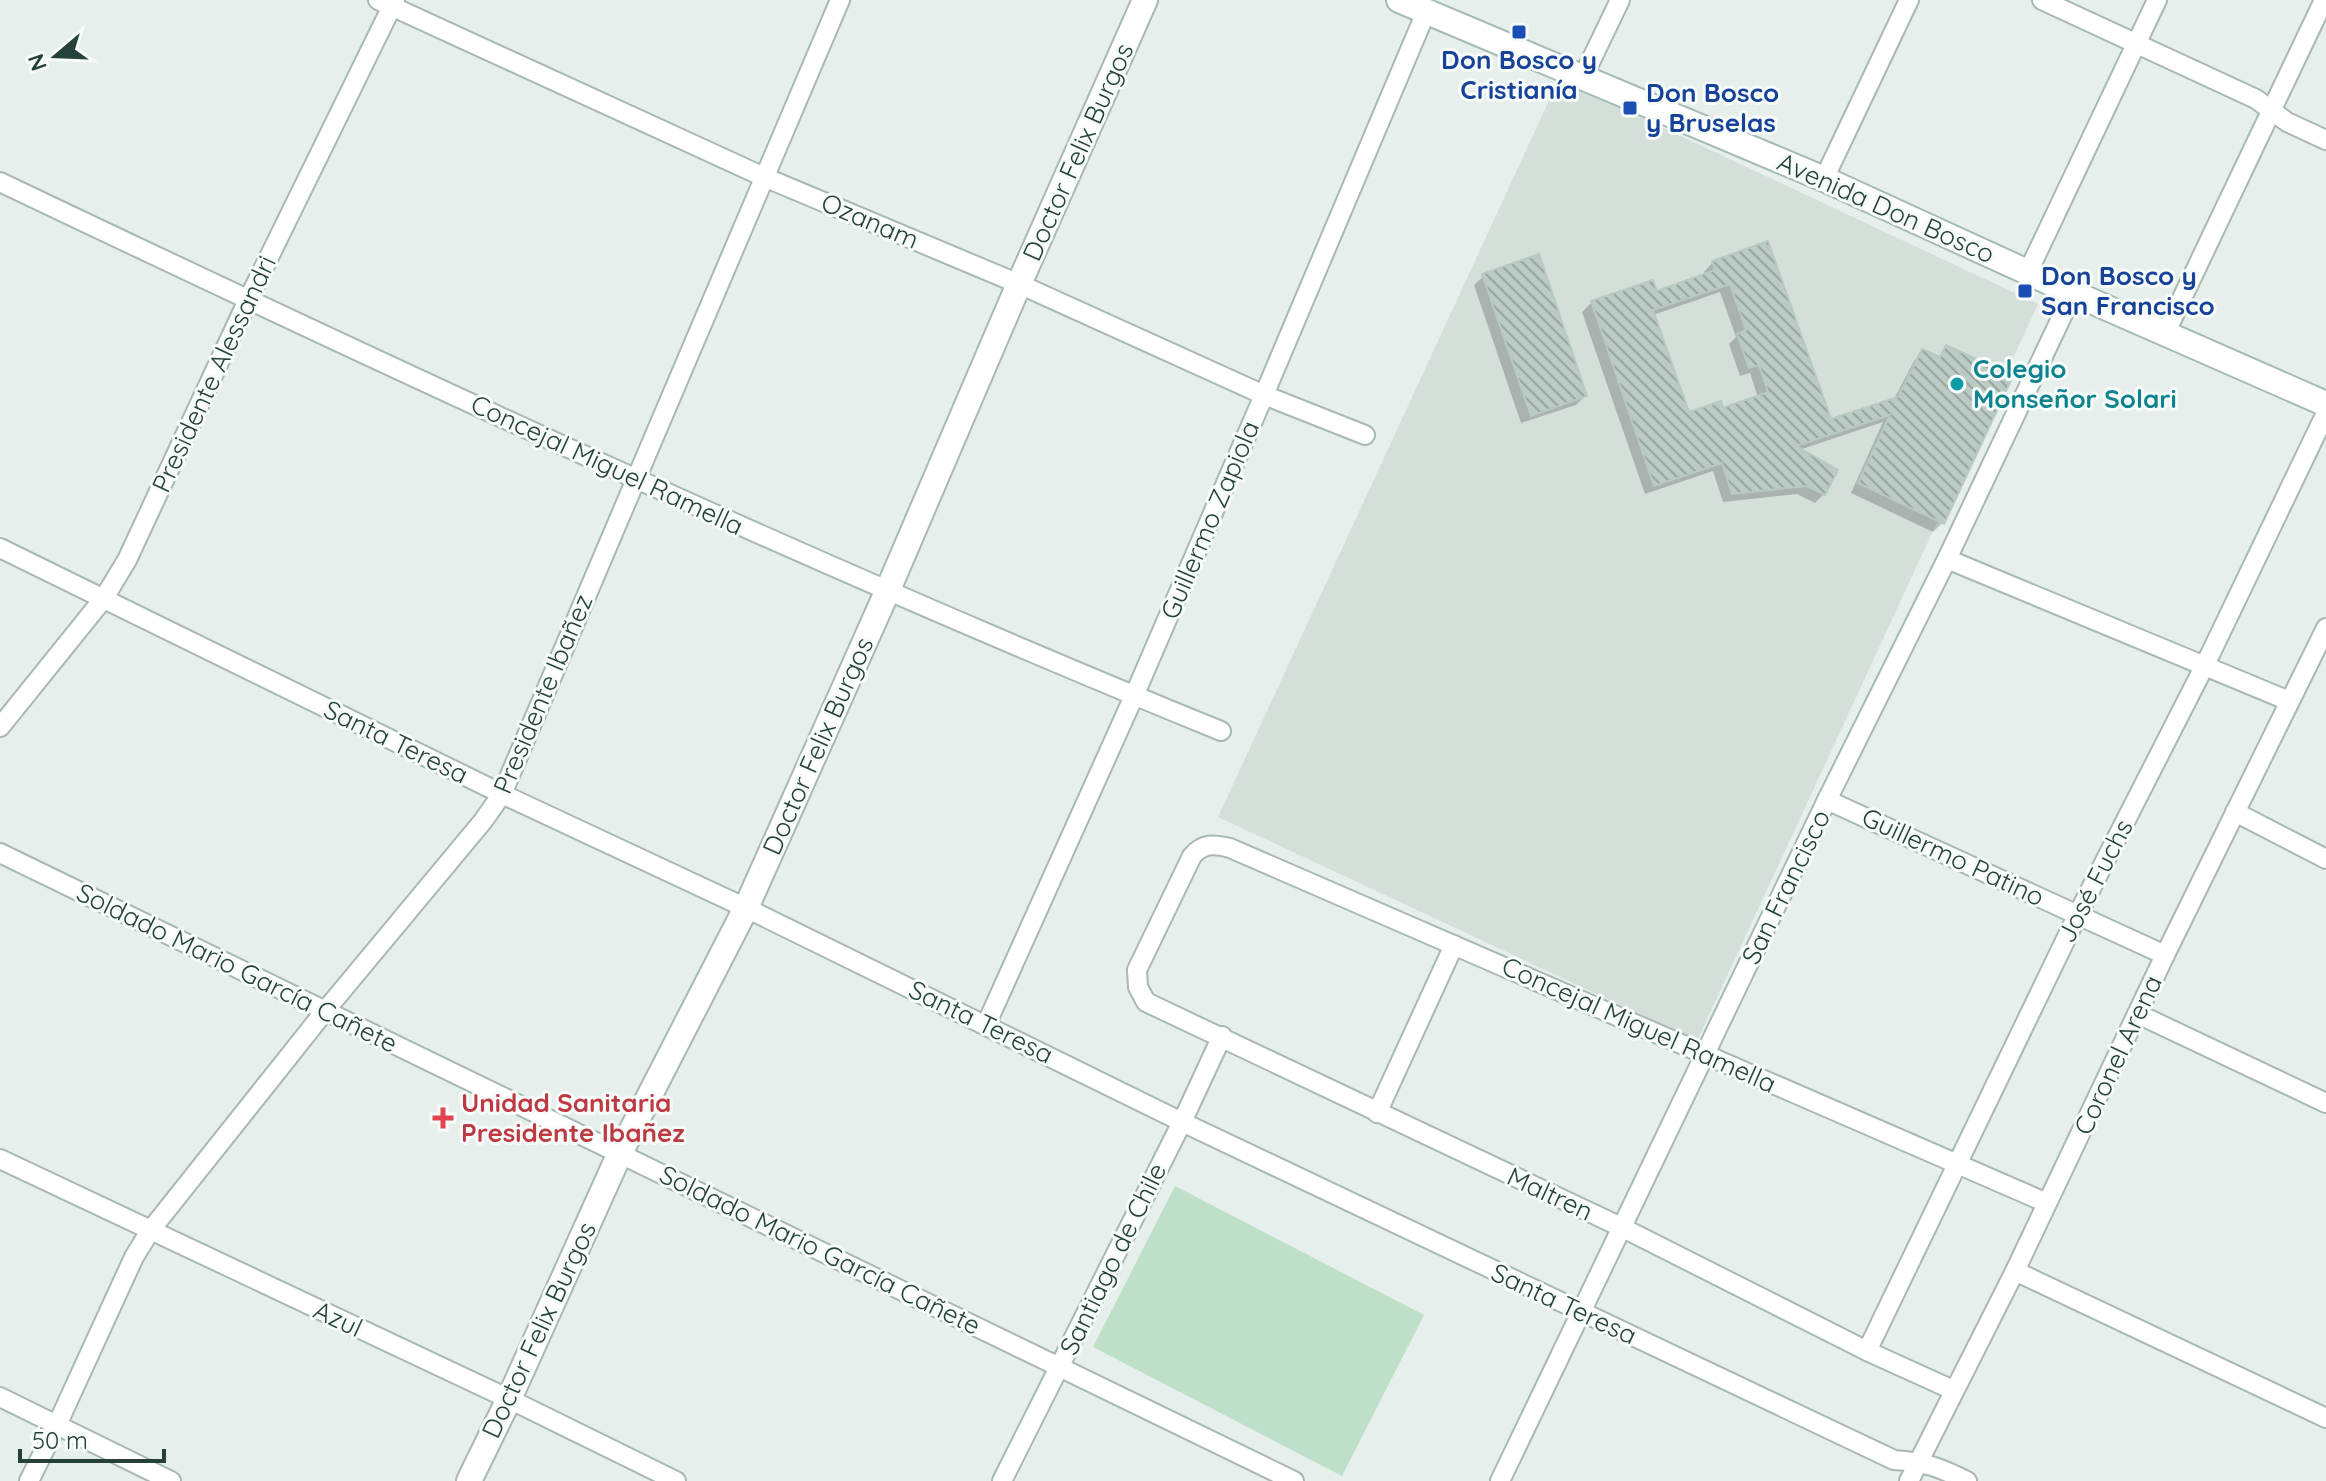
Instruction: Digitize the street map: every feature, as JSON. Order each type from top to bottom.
[{"type":"street","name":"Presidente Ibañez","points":[[29,1481],[134,1257],[150,1231],[502,794],[840,0]]},
{"type":"street","name":"Doctor Felix Burgos","points":[[469,1481],[620,1153],[746,908],[1145,0]]},
{"type":"street","name":"Avenida Don Bosco","points":[[1399,0],[1824,179],[2326,404]]},
{"type":"street","points":[[1583,77],[1620,0]]},
{"type":"street","points":[[1824,179],[1909,0]]},
{"type":"street","points":[[2042,0],[2256,99],[2287,122],[2326,140]]},
{"type":"street","points":[[2028,272],[2157,0]]},
{"type":"street","points":[[2165,334],[2324,0]]},
{"type":"street","name":"Ozanam","points":[[388,2],[764,177],[1019,284],[1264,395],[1365,435]]},
{"type":"street","name":"Presidente Alessandri","points":[[0,727],[104,598],[127,560],[388,2]]},
{"type":"street","name":"Guillermo Zapiola","points":[[986,1025],[1134,696],[1426,12]]},
{"type":"street","name":"Concejal Miguel Ramella","points":[[0,182],[248,300],[887,592],[1221,731]]},
{"type":"street","name":"San Francisco","points":[[1500,1481],[2073,293]]},
{"type":"street","name":"José Fuchs","points":[[1867,1351],[2078,914],[2205,665],[2326,413]]},
{"type":"street","name":"Santa Teresa","points":[[0,548],[1182,1122],[1894,1460],[1936,1466],[1967,1481]]},
{"type":"street","points":[[1947,559],[2289,701]]},
{"type":"street","name":"Coronel Arena","points":[[1909,1481],[2015,1271],[2165,955],[2326,628]]},
{"type":"street","name":"Guillermo Patino","points":[[1827,800],[2165,955]]},
{"type":"street","points":[[2235,812],[2326,859]]},
{"type":"street","name":"Concejal Miguel Ramella","points":[[1146,1002],[1138,987],[1137,970],[1192,856],[1205,845],[1217,844],[2047,1203]]},
{"type":"street","name":"Soldado Mario García Cañete","points":[[0,853],[1294,1481]]},
{"type":"street","points":[[1377,1113],[1454,945]]},
{"type":"street","name":"Maltren","points":[[1146,1002],[1623,1228],[1867,1351],[1953,1390]]},
{"type":"street","points":[[2138,1014],[2326,1103]]},
{"type":"street","name":"Santiago de Chile","points":[[1002,1481],[1222,1036]]},
{"type":"street","name":"Azul","points":[[0,1159],[676,1481]]},
{"type":"street","points":[[2015,1271],[2326,1418]]},
{"type":"street","points":[[0,1397],[171,1481]]},
{"type":"shaded area","points":[[1559,79],[2038,304],[1697,1041],[1218,817]]},
{"type":"green space","points":[[1175,1186],[1424,1315],[1342,1476],[1093,1347]]},
{"type":"building","name":"Colegio Monseñor Solari","points":[[1768,241],[1831,419],[1898,397],[1922,349],[1940,357],[1946,345],[2013,376],[1944,524],[1858,483],[1890,415],[1796,446],[1838,470],[1825,495],[1807,486],[1732,494],[1722,463],[1654,486],[1591,301],[1653,280],[1657,291],[1715,270],[1712,261]],"holes":[[[1730,284],[1746,330],[1737,334],[1749,368],[1759,365],[1768,392],[1723,408],[1721,401],[1689,412],[1653,310]]]},
{"type":"building","points":[[1539,254],[1587,396],[1531,416],[1482,274]]},
{"type":"place","name":"Don Bosco y Cristianía","points":[[1519,32]]},
{"type":"place","name":"Don Bosco y Bruselas","points":[[1630,108]]},
{"type":"place","name":"Don Bosco y San Francisco","points":[[2025,291]]},
{"type":"place","name":"Colegio Monseñor Solari","points":[[1957,384]]},
{"type":"place","name":"Unidad Sanitaria Presidente Ibañez","points":[[443,1118]]}]
